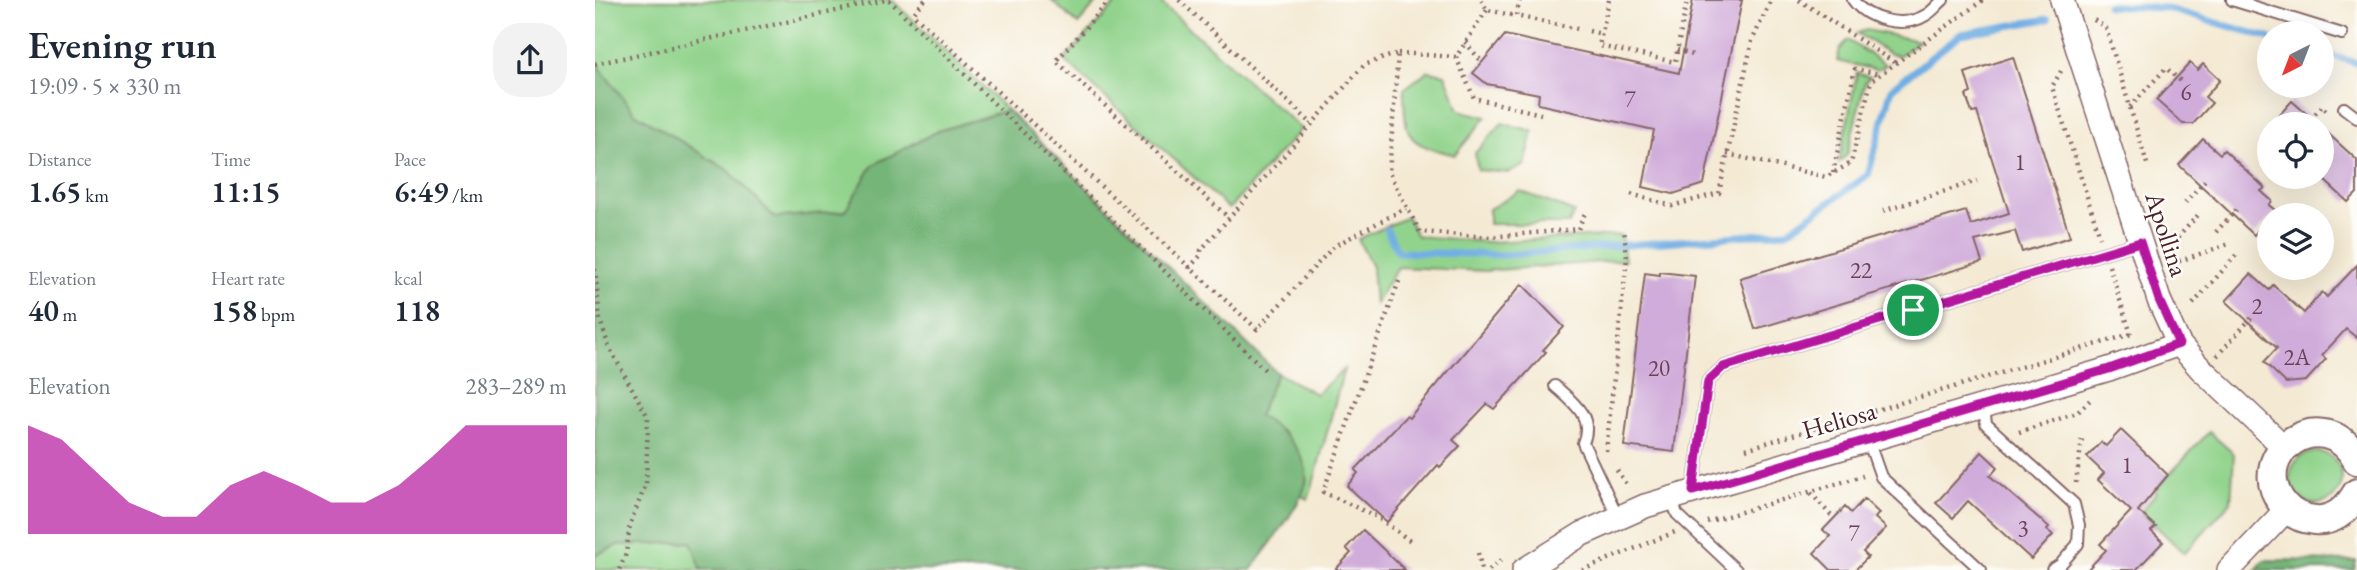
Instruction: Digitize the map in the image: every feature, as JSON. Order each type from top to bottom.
[{"type":"street","name":"Apollina","points":[[2062,0],[2159,300],[2179,344],[2200,368],[2284,447]]},
{"type":"street","name":"Heliosa","points":[[1524,570],[1582,534],[1618,517],[1671,498],[2140,359],[2179,344]]},
{"type":"street","points":[[2354,446],[2332,435],[2315,433],[2298,437],[2284,447],[2275,462],[2273,479],[2277,496],[2287,509],[2302,518],[2319,521],[2335,517],[2354,504]]},
{"type":"street","points":[[2229,570],[2287,509]]},
{"type":"lane","points":[[1853,0],[1859,9],[1890,22],[1924,17],[1943,0]]},
{"type":"lane","points":[[2232,0],[2343,34]]},
{"type":"lane","points":[[2344,108],[2357,118]]},
{"type":"lane","points":[[1693,491],[1708,381],[1723,367],[2140,242]]},
{"type":"lane","points":[[1555,386],[1584,414],[1588,430],[1583,443],[1618,517]]},
{"type":"lane","points":[[1984,406],[1986,424],[2074,504],[2079,525],[2078,544],[2060,565],[2052,570]]},
{"type":"lane","points":[[1868,440],[1881,477],[1980,570]]},
{"type":"lane","points":[[1671,498],[1677,514],[1736,570]]},
{"type":"path","points":[[595,64],[888,0],[1265,370]]},
{"type":"path","points":[[925,0],[913,14],[1257,329],[1334,246],[1406,208]]},
{"type":"path","points":[[1109,0],[1056,61],[1229,218]]},
{"type":"path","points":[[1179,0],[1312,124]]},
{"type":"path","points":[[1481,0],[1486,10]]},
{"type":"path","points":[[1516,16],[1520,0]]},
{"type":"path","points":[[1609,0],[1599,46],[1675,62],[1687,0]]},
{"type":"path","points":[[1631,194],[1672,206],[1719,192],[1752,41],[1771,0]]},
{"type":"path","points":[[1799,0],[1895,64]]},
{"type":"path","points":[[1727,154],[1826,177],[1851,163],[1867,88],[1880,74],[1983,0]]},
{"type":"path","points":[[1486,10],[1578,29]]},
{"type":"path","points":[[1456,57],[1486,10]]},
{"type":"path","points":[[2090,18],[2106,28],[2148,167]]},
{"type":"path","points":[[1589,31],[1602,34]]},
{"type":"path","points":[[1465,43],[1482,62]]},
{"type":"path","points":[[1677,50],[1693,55]]},
{"type":"path","points":[[1189,268],[1229,218],[1364,65],[1398,52],[1456,57]]},
{"type":"path","points":[[1398,52],[1389,173],[1420,232],[1490,237],[1578,229],[1585,213]]},
{"type":"path","points":[[1456,57],[1474,98],[1541,114]]},
{"type":"path","points":[[2067,62],[2052,87],[2131,334]]},
{"type":"path","points":[[2130,107],[2166,68],[2183,83]]},
{"type":"path","points":[[1833,173],[1855,69],[1880,74]]},
{"type":"path","points":[[2334,117],[2344,108]]},
{"type":"path","points":[[2185,202],[2205,180]]},
{"type":"path","points":[[1883,211],[1977,181]]},
{"type":"path","points":[[2216,232],[2237,209]]},
{"type":"path","points":[[2173,243],[2198,215]]},
{"type":"path","points":[[1624,232],[1627,258],[1605,450],[1627,486]]},
{"type":"path","points":[[2179,261],[2229,244]]},
{"type":"path","points":[[2193,304],[2238,253]]},
{"type":"path","points":[[595,269],[600,320],[609,348],[648,417],[646,484],[630,524],[626,554],[619,570]]},
{"type":"path","points":[[1399,281],[1323,492],[1377,517],[1412,542]]},
{"type":"path","points":[[2216,358],[2254,315]]},
{"type":"path","points":[[2001,438],[2077,413],[2098,388]]},
{"type":"path","points":[[2074,504],[2082,439]]},
{"type":"path","points":[[1582,570],[1691,527],[1878,471]]},
{"type":"path","points":[[1811,493],[1834,519]]},
{"type":"path","points":[[1478,554],[1482,570]]},
{"type":"green space","points":[[595,0],[892,0],[1007,110],[938,131],[873,165],[845,211],[774,218],[729,171],[635,113],[595,62]]},
{"type":"green space","points":[[1051,0],[1099,0],[1078,24]]},
{"type":"green space","points":[[1119,0],[1158,0],[1301,129],[1229,209],[1064,60]]},
{"type":"green space","points":[[1867,30],[1919,41],[1900,55],[1890,54],[1857,33]]},
{"type":"green space","points":[[1848,40],[1886,65],[1877,70],[1837,61],[1840,49]]},
{"type":"green space","points":[[595,62],[635,113],[729,171],[775,218],[845,211],[873,165],[938,131],[1007,110],[1277,373],[1258,416],[1284,434],[1303,461],[1306,482],[1291,514],[1251,570],[702,570],[691,542],[618,545],[595,555]]},
{"type":"green space","points":[[1428,71],[1445,74],[1459,110],[1486,117],[1455,155],[1426,147],[1417,142],[1407,129],[1404,89]]},
{"type":"green space","points":[[1857,73],[1870,77],[1865,82],[1847,155],[1839,162]]},
{"type":"green space","points":[[1502,123],[1533,131],[1525,165],[1508,173],[1478,170],[1475,153]]},
{"type":"green space","points":[[1520,191],[1574,212],[1569,224],[1489,224],[1489,209]]},
{"type":"green space","points":[[1407,217],[1417,236],[1489,242],[1621,235],[1625,260],[1486,271],[1398,267],[1375,304],[1372,267],[1358,239]]},
{"type":"green space","points":[[1344,369],[1308,499],[1301,496],[1307,480],[1258,416],[1277,373],[1316,394]]},
{"type":"green space","points":[[2209,432],[2234,454],[2231,502],[2184,553],[2141,512],[2157,492],[2155,490]]},
{"type":"green space","points":[[2316,452],[2326,454],[2334,460],[2340,468],[2340,488],[2334,496],[2326,502],[2316,504],[2306,502],[2298,496],[2292,488],[2290,478],[2292,468],[2298,460],[2306,454]]},
{"type":"green space","points":[[692,542],[702,570],[595,570],[595,555],[618,545]]},
{"type":"green space","points":[[2264,560],[2356,561],[2354,570],[2256,570]]},
{"type":"building","points":[[1693,0],[1742,0],[1704,184],[1673,194],[1643,187],[1654,130],[1538,104],[1539,94],[1487,84],[1473,73],[1505,35],[1679,73]]},
{"type":"building","points":[[2013,57],[2070,237],[2022,252],[2015,231],[1975,241],[1982,262],[1755,329],[1740,278],[1966,211],[1971,225],[2009,213],[1977,112],[1972,113],[1966,95],[1971,93],[1965,73]]},
{"type":"building","points":[[2190,63],[2198,70],[2203,64],[2220,80],[2205,97],[2212,103],[2193,124],[2183,124],[2156,100]]},
{"type":"building","points":[[2292,101],[2304,112],[2282,112]]},
{"type":"building","points":[[2203,139],[2220,154],[2224,150],[2257,181],[2257,189],[2264,189],[2261,191],[2272,201],[2257,203],[2257,232],[2254,235],[2179,165]]},
{"type":"building","points":[[2334,139],[2357,160],[2357,193],[2348,202],[2334,189]]},
{"type":"building","points":[[2357,265],[2357,338],[2346,329],[2322,355],[2326,359],[2306,381],[2286,383],[2264,362],[2277,348],[2226,301],[2251,274],[2269,290],[2273,285],[2304,313],[2322,292],[2327,297]]},
{"type":"building","points":[[1660,272],[1695,276],[1674,452],[1624,446],[1645,273],[1660,275]]},
{"type":"building","points":[[1522,284],[1564,327],[1543,350],[1546,352],[1494,409],[1487,404],[1453,440],[1460,446],[1440,467],[1438,465],[1387,522],[1347,486],[1358,473],[1355,470],[1406,416],[1409,418]]},
{"type":"building","points":[[2121,430],[2168,475],[2138,511],[2156,527],[2151,531],[2163,542],[2136,570],[2087,570],[2106,550],[2100,544],[2131,511],[2098,480],[2104,473],[2087,457],[2101,442],[2106,446]]},
{"type":"building","points":[[1982,452],[1998,467],[1990,476],[2049,527],[2047,530],[2053,535],[2031,559],[1968,501],[1953,518],[1936,503]]},
{"type":"building","points":[[1864,499],[1879,513],[1875,518],[1886,528],[1863,552],[1868,557],[1855,570],[1831,570],[1814,553],[1830,536],[1823,530],[1845,507],[1851,513]]},
{"type":"building","points":[[1363,530],[1405,570],[1335,570],[1351,553],[1346,548]]},
{"type":"waterway","points":[[2108,6],[2165,8],[2257,34]]},
{"type":"waterway","points":[[1387,230],[1398,252],[1505,255],[1787,232],[1868,175],[1892,88],[1961,34],[2048,19]]},
{"type":"waterway","points":[[2335,57],[2357,63]]},
{"type":"route","points":[[2140,242],[2159,300],[2179,344],[2109,369],[1693,491],[1708,381],[1723,367],[1913,310],[2140,242]]}]
